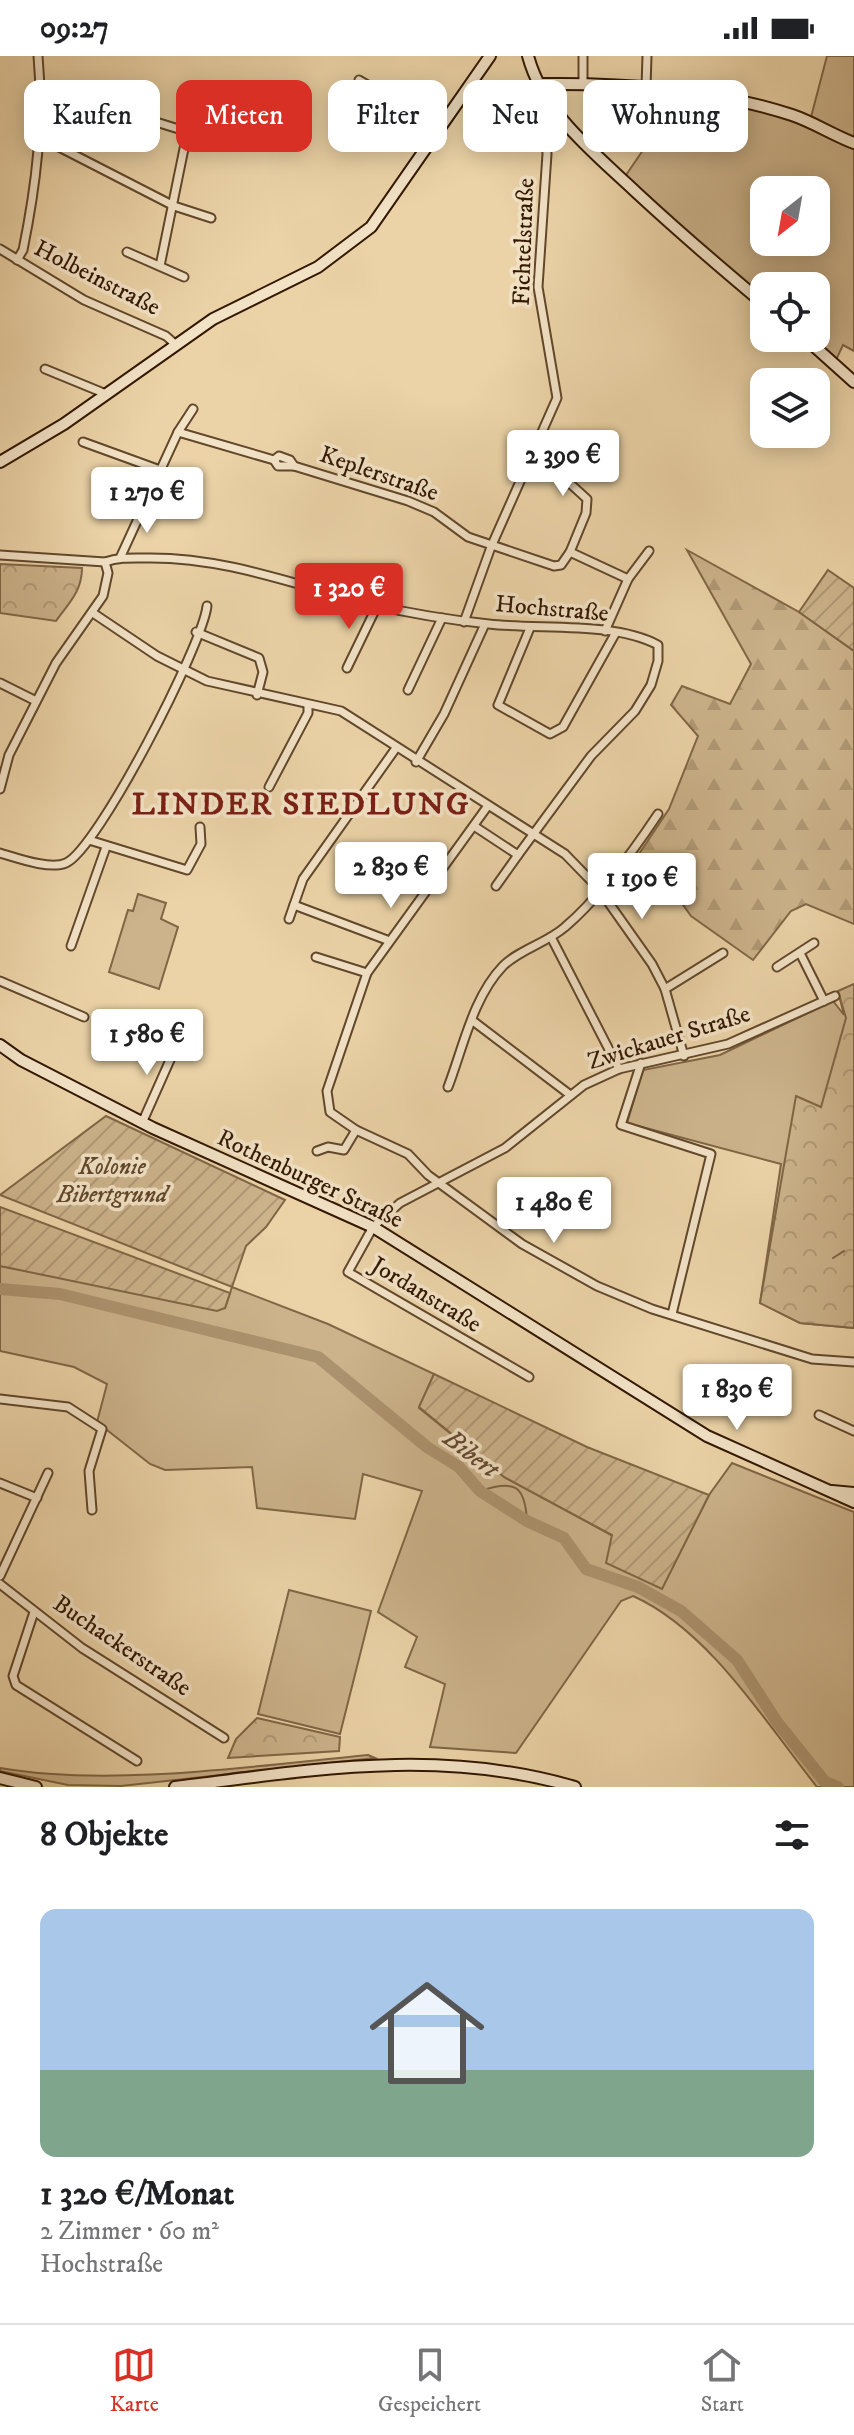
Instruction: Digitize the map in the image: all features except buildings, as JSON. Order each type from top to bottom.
[{"type":"street","points":[[38,56],[38,80]]},
{"type":"street","points":[[447,114],[490,56]]},
{"type":"street","points":[[528,56],[533,74],[538,80]]},
{"type":"street","points":[[583,56],[583,80]]},
{"type":"street","points":[[646,80],[647,56]]},
{"type":"street","points":[[567,84],[583,84]]},
{"type":"street","points":[[748,104],[796,116],[854,143]]},
{"type":"street","points":[[567,126],[670,225],[750,292]]},
{"type":"street","points":[[17,260],[29,221],[38,152]]},
{"type":"street","points":[[69,152],[174,206],[211,218]]},
{"type":"street","points":[[160,266],[184,152]]},
{"type":"street","points":[[0,462],[107,394],[213,319],[318,267],[371,227],[421,152]]},
{"type":"street","name":"Fichtelstraße","points":[[464,622],[491,547],[532,449],[554,406],[557,391],[540,315],[538,287],[547,152]]},
{"type":"street","name":"Holbeinstraße","points":[[0,249],[84,300],[166,336],[175,344]]},
{"type":"street","points":[[127,252],[184,277]]},
{"type":"street","points":[[821,352],[854,382]]},
{"type":"street","points":[[45,369],[107,394]]},
{"type":"street","points":[[120,558],[178,432],[193,409]]},
{"type":"street","name":"Keplerstraße","points":[[178,432],[274,460],[279,456],[290,460],[294,466],[421,506],[468,537],[491,547],[554,566],[566,561],[570,552]]},
{"type":"street","points":[[83,442],[160,470]]},
{"type":"street","points":[[532,449],[587,499],[586,513],[570,552],[628,579]]},
{"type":"street","points":[[605,631],[628,579],[649,551]]},
{"type":"street","name":"Hochstraße","points":[[0,555],[105,562],[120,558],[187,558],[235,566],[377,606],[464,622],[605,631],[658,645],[658,661],[651,685],[635,711],[591,756],[533,832]]},
{"type":"street","points":[[0,787],[9,755],[36,701],[56,663],[93,613],[107,583],[105,562]]},
{"type":"street","points":[[0,853],[59,865],[75,857],[89,840],[172,699],[207,606]]},
{"type":"street","points":[[347,668],[377,606]]},
{"type":"street","points":[[93,613],[183,670],[222,686],[341,711],[416,762],[565,854],[599,889],[638,942],[665,989],[684,1056]]},
{"type":"street","points":[[408,690],[442,618]]},
{"type":"street","points":[[416,762],[444,714],[485,624]]},
{"type":"street","points":[[530,628],[498,705],[550,734],[563,727],[615,634]]},
{"type":"street","points":[[196,632],[259,658],[263,672],[257,695]]},
{"type":"street","points":[[0,683],[36,701]]},
{"type":"street","points":[[269,787],[308,713],[308,705]]},
{"type":"street","points":[[289,919],[303,879],[396,748]]},
{"type":"street","points":[[487,807],[387,940],[367,973],[326,1094],[333,1116],[400,1149],[436,1181],[522,1244],[597,1286],[672,1314],[812,1359],[854,1362]]},
{"type":"street","points":[[448,1087],[482,996],[505,963],[566,927],[631,855],[658,814]]},
{"type":"street","points":[[474,826],[518,855]]},
{"type":"street","points":[[89,840],[187,870],[201,844],[200,827]]},
{"type":"street","points":[[496,886],[533,832]]},
{"type":"street","points":[[71,946],[106,847]]},
{"type":"street","points":[[294,905],[387,940]]},
{"type":"street","points":[[551,937],[619,1069]]},
{"type":"street","points":[[777,967],[814,943]]},
{"type":"street","points":[[665,989],[723,953]]},
{"type":"street","points":[[800,953],[824,1001]]},
{"type":"street","points":[[316,957],[367,973]]},
{"type":"street","points":[[0,981],[84,1017]]},
{"type":"street","name":"Zwickauer Straße","points":[[373,1227],[400,1203],[436,1181],[505,1148],[569,1094],[619,1069],[728,1044],[835,996]]},
{"type":"street","points":[[473,1021],[569,1094]]},
{"type":"street","points":[[142,1123],[178,1042]]},
{"type":"street","name":"Rothenburger Straße","points":[[0,1045],[21,1060],[142,1123],[373,1227],[707,1436],[854,1502]]},
{"type":"street","name":"Rothenburger Straße","points":[[0,1056],[21,1060]]},
{"type":"street","points":[[641,1063],[621,1125],[711,1154],[672,1314]]},
{"type":"street","points":[[317,1151],[328,1147],[344,1150],[356,1130]]},
{"type":"street","name":"Jordanstraße","points":[[373,1227],[348,1272],[529,1377]]},
{"type":"street","points":[[0,1399],[68,1407],[102,1429],[89,1471],[92,1510]]},
{"type":"street","points":[[819,1415],[854,1431]]},
{"type":"street","points":[[0,1576],[48,1473]]},
{"type":"street","points":[[0,1483],[37,1498]]},
{"type":"street","name":"Rothenburger Straße","points":[[831,1491],[854,1493]]},
{"type":"street","name":"Buchackerstraße","points":[[0,1584],[82,1648],[224,1738]]},
{"type":"street","points":[[34,1612],[13,1676],[16,1685],[137,1761]]},
{"type":"street","points":[[175,1787],[346,1766],[421,1763],[510,1772],[575,1787]]},
{"type":"street","points":[[5,1782],[36,1787]]},
{"type":"green space","points":[[827,56],[854,56],[854,351],[843,345],[836,360],[827,352],[830,352],[830,272],[750,272],[750,287],[624,178],[642,152],[748,152],[748,103],[811,117]]},
{"type":"green space","points":[[687,550],[799,612],[854,651],[854,924],[806,904],[791,911],[753,960],[691,916],[671,888],[639,854],[669,809],[698,736],[671,705],[682,686],[730,704],[751,664]]},
{"type":"green space","points":[[0,564],[82,568],[80,583],[56,621],[0,613]]},
{"type":"green space","points":[[828,570],[854,588],[854,651],[799,612]]},
{"type":"green space","points":[[138,894],[166,903],[161,919],[178,927],[159,989],[109,972],[128,910],[133,911]]},
{"type":"green space","points":[[854,984],[854,1328],[800,1323],[760,1303],[781,1164],[627,1123],[643,1070],[720,1055],[833,1001],[844,1015],[838,991]]},
{"type":"green space","points":[[854,984],[854,1328],[800,1323],[760,1303],[796,1096],[821,1107],[846,1018],[838,991]]},
{"type":"green space","name":"Kolonie Bibertgrund","points":[[106,1116],[285,1200],[266,1227],[246,1246],[232,1287],[0,1195]]},
{"type":"green space","name":"Kolonie Bibertgrund","points":[[0,1207],[230,1293],[225,1308],[217,1311],[0,1266]]},
{"type":"green space","points":[[0,1266],[225,1308],[232,1287],[328,1324],[434,1374],[419,1408],[504,1477],[613,1536],[662,1588],[709,1495],[732,1463],[854,1512],[854,1787],[817,1787],[711,1654],[661,1611],[633,1596],[621,1601],[516,1753],[430,1747],[445,1684],[405,1667],[417,1637],[378,1612],[422,1491],[363,1474],[355,1519],[257,1508],[252,1467],[165,1470],[150,1464],[97,1422],[107,1384],[74,1367],[0,1351]]},
{"type":"green space","points":[[434,1374],[587,1447],[709,1495],[662,1589],[606,1563],[612,1535],[504,1477],[419,1407]]},
{"type":"green space","points":[[289,1590],[371,1611],[340,1734],[258,1714]]},
{"type":"green space","points":[[257,1718],[340,1737],[339,1751],[228,1758],[236,1739]]},
{"type":"green space","points":[[368,1755],[375,1758],[121,1786],[68,1785],[0,1771],[0,1768],[88,1776],[182,1773]]},
{"type":"waterway","points":[[833,1258],[844,1251]]},
{"type":"waterway","name":"Bibert","points":[[0,1289],[60,1294],[318,1357],[427,1447],[459,1467],[480,1491],[527,1521],[564,1538],[586,1569],[638,1587],[681,1611],[737,1660],[777,1722],[825,1782],[838,1787]]},
{"type":"waterway","points":[[480,1491],[501,1486],[516,1488],[524,1499],[527,1521]]},
{"type":"district","name":"LINDER SIEDLUNG","points":[[301,805]]}]
